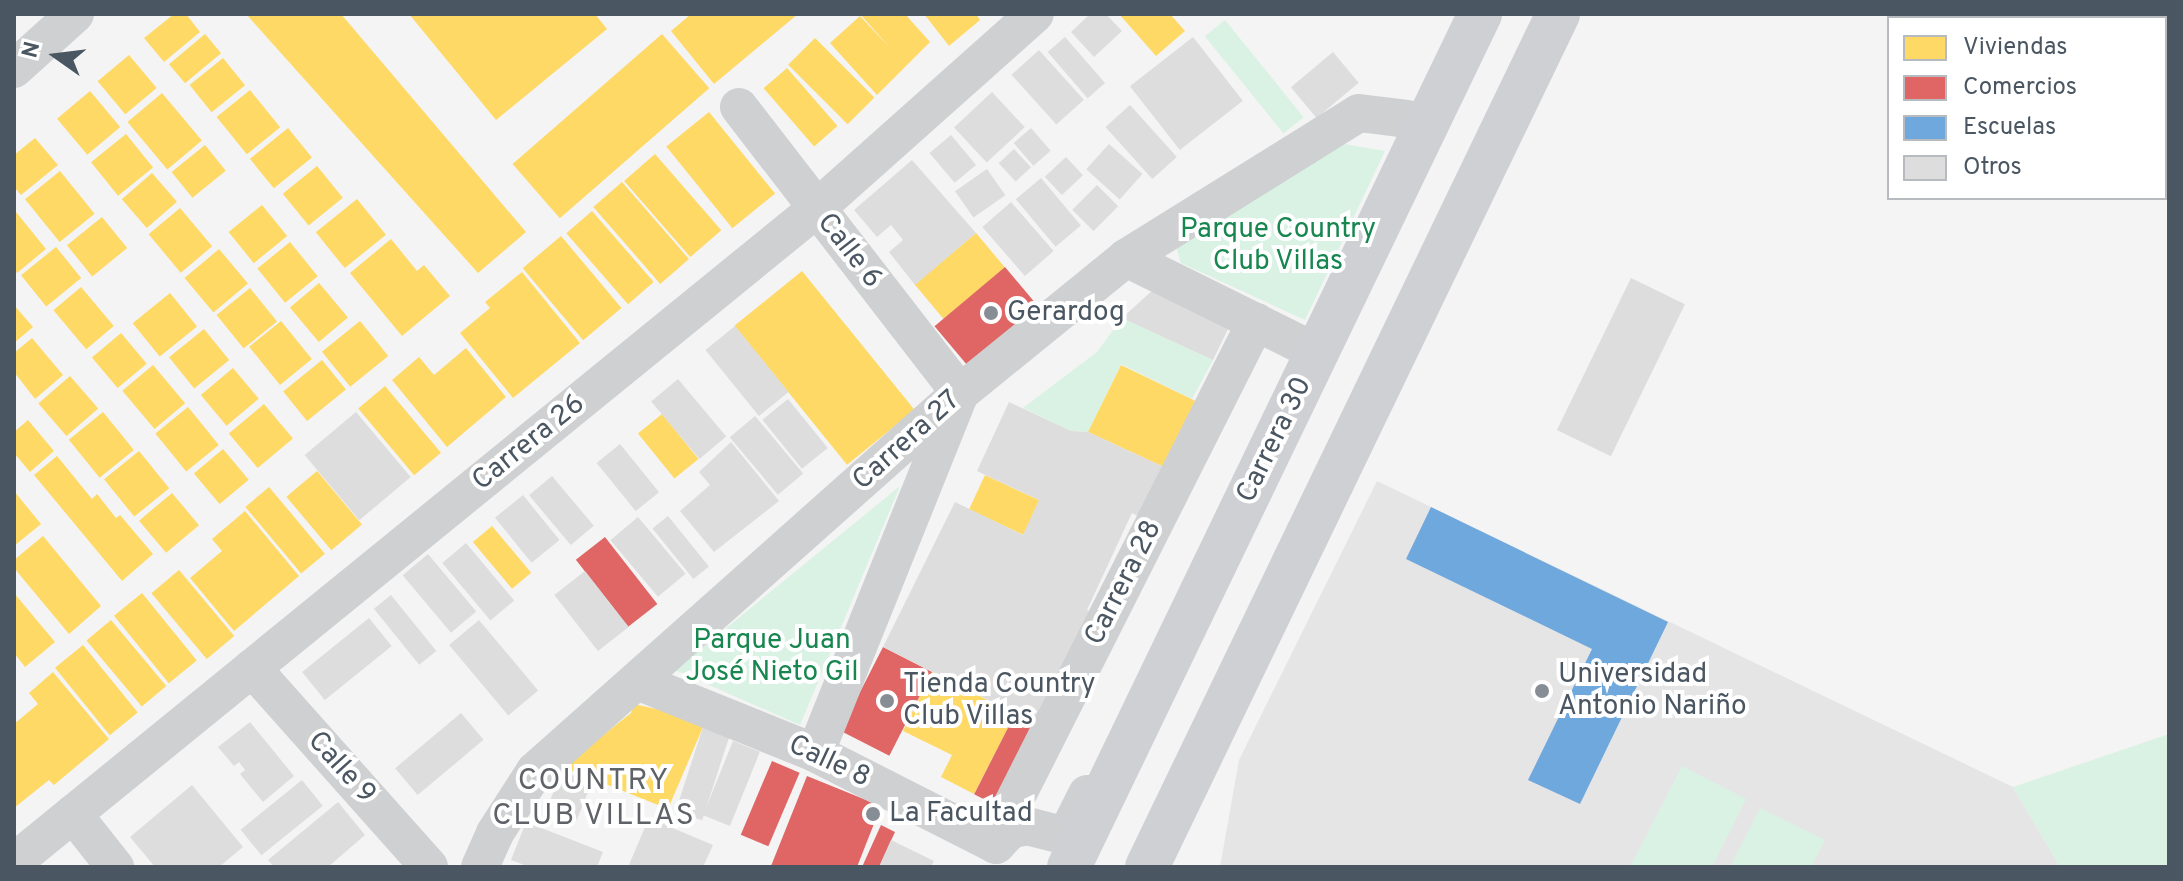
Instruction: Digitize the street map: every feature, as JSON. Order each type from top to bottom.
[{"type":"main road","name":"Carrera 30","points":[[1069,867],[1479,14]]},
{"type":"main road","points":[[1147,867],[1558,14]]},
{"type":"street","points":[[14,69],[75,14]]},
{"type":"street","name":"Carrera 26","points":[[14,862],[816,209],[1035,14]]},
{"type":"street","points":[[996,852],[1010,830],[1027,826],[1066,836],[1479,14]]},
{"type":"street","name":"Calle 6","points":[[739,107],[960,393]]},
{"type":"street","name":"Carrera 27","points":[[480,867],[495,833],[535,771],[960,393],[1126,258],[1359,113],[1407,119]]},
{"type":"street","points":[[1126,258],[1300,344]]},
{"type":"street","name":"Carrera 28","points":[[996,852],[1256,322]]},
{"type":"street","points":[[815,753],[960,393]]},
{"type":"street","name":"Calle 9","points":[[252,668],[429,867]]},
{"type":"street","name":"Calle 8","points":[[637,681],[815,753],[996,852]]},
{"type":"street","points":[[73,814],[115,867]]},
{"type":"shaded area","name":"Universidad Antonio Nariño","points":[[1377,481],[2013,787],[2060,867],[1220,867],[1239,760]]},
{"type":"green space","points":[[1225,20],[1304,117],[1283,134],[1205,36]]},
{"type":"green space","name":"Parque Country Club Villas","points":[[1344,144],[1385,151],[1305,320],[1181,263],[1176,247]]},
{"type":"green space","points":[[1122,318],[1213,360],[1192,399],[1121,364],[1088,432],[1071,431],[1023,408],[1097,352]]},
{"type":"green space","name":"Parque Juan José Nieto Gil","points":[[900,486],[800,725],[675,670]]},
{"type":"green space","points":[[2169,734],[2169,867],[2060,867],[2013,787]]},
{"type":"green space","points":[[1682,766],[1746,799],[1712,867],[1630,867]]},
{"type":"green space","points":[[1760,808],[1825,840],[1811,867],[1730,867]]},
{"type":"building: Viviendas","points":[[174,14],[186,14],[200,32],[164,62],[144,38]]},
{"type":"building: Viviendas","points":[[246,14],[341,14],[526,232],[478,273]]},
{"type":"building: Viviendas","points":[[409,14],[595,14],[607,29],[496,120]]},
{"type":"building: Viviendas","points":[[691,14],[798,14],[714,84],[671,31]]},
{"type":"building: Viviendas","points":[[860,14],[905,14],[930,42],[877,95],[830,43],[860,16],[891,49]]},
{"type":"building: Viviendas","points":[[924,14],[976,14],[980,20],[949,46]]},
{"type":"building: Viviendas","points":[[1119,14],[1170,14],[1185,31],[1156,56]]},
{"type":"building: Viviendas","points":[[205,34],[221,53],[185,83],[169,64]]},
{"type":"building: Viviendas","points":[[662,34],[709,88],[560,218],[513,164]]},
{"type":"building: Viviendas","points":[[815,38],[874,97],[848,124],[788,65]]},
{"type":"building: Viviendas","points":[[129,55],[157,88],[125,114],[98,81]]},
{"type":"building: Viviendas","points":[[223,58],[245,85],[212,112],[190,85]]},
{"type":"building: Viviendas","points":[[787,68],[838,126],[814,146],[764,88]]},
{"type":"building: Viviendas","points":[[250,90],[280,127],[247,154],[217,117]]},
{"type":"building: Viviendas","points":[[90,91],[120,127],[87,155],[57,119]]},
{"type":"building: Viviendas","points":[[162,93],[202,140],[167,169],[128,122]]},
{"type":"building: Viviendas","points":[[709,112],[775,194],[732,228],[666,147]]},
{"type":"building: Viviendas","points":[[288,128],[312,158],[274,188],[250,159]]},
{"type":"building: Viviendas","points":[[126,134],[153,167],[118,196],[91,162]]},
{"type":"building: Viviendas","points":[[35,138],[58,165],[21,195],[14,187],[14,155]]},
{"type":"building: Viviendas","points":[[205,145],[226,171],[192,198],[172,172]]},
{"type":"building: Viviendas","points":[[655,154],[721,230],[690,257],[624,181]]},
{"type":"building: Viviendas","points":[[317,166],[343,198],[309,226],[283,194]]},
{"type":"building: Viviendas","points":[[60,171],[95,214],[60,242],[25,199]]},
{"type":"building: Viviendas","points":[[152,173],[177,202],[147,228],[122,199]]},
{"type":"building: Viviendas","points":[[622,182],[689,259],[660,284],[593,207]]},
{"type":"building: Viviendas","points":[[357,199],[386,235],[345,268],[316,232]]},
{"type":"building: Viviendas","points":[[262,205],[287,236],[254,263],[229,232]]},
{"type":"building: Viviendas","points":[[180,208],[212,246],[181,273],[149,234]]},
{"type":"building: Viviendas","points":[[592,211],[654,282],[628,304],[566,233]]},
{"type":"building: Viviendas","points":[[16,212],[46,249],[17,273],[14,269]]},
{"type":"building: Viviendas","points":[[102,217],[127,248],[92,276],[67,245]]},
{"type":"building: Viviendas","points":[[976,233],[1005,267],[944,319],[915,284]]},
{"type":"building: Viviendas","points":[[561,236],[621,308],[583,340],[523,268]]},
{"type":"building: Viviendas","points":[[391,239],[417,271],[424,265],[450,296],[402,336],[350,273]]},
{"type":"building: Viviendas","points":[[290,242],[318,276],[285,303],[257,268]]},
{"type":"building: Viviendas","points":[[56,247],[81,278],[46,306],[21,275]]},
{"type":"building: Viviendas","points":[[219,249],[248,283],[213,312],[185,278]]},
{"type":"building: Viviendas","points":[[802,271],[915,410],[847,465],[734,326]]},
{"type":"building: Viviendas","points":[[522,272],[580,343],[513,398],[460,333],[490,308],[485,302]]},
{"type":"building: Viviendas","points":[[319,283],[348,317],[319,342],[290,307]]},
{"type":"building: Viviendas","points":[[81,287],[114,326],[86,349],[53,310]]},
{"type":"building: Viviendas","points":[[250,288],[277,321],[244,348],[217,315]]},
{"type":"building: Viviendas","points":[[170,293],[197,326],[160,357],[133,323]]},
{"type":"building: Viviendas","points":[[14,305],[33,327],[14,343]]},
{"type":"building: Viviendas","points":[[281,321],[312,359],[280,385],[249,347]]},
{"type":"building: Viviendas","points":[[360,321],[388,356],[350,387],[322,352]]},
{"type":"building: Viviendas","points":[[204,329],[229,360],[194,388],[169,357]]},
{"type":"building: Viviendas","points":[[121,333],[147,364],[118,388],[92,357]]},
{"type":"building: Viviendas","points":[[32,338],[63,375],[35,399],[14,372],[14,353]]},
{"type":"building: Viviendas","points":[[466,348],[506,397],[447,447],[392,380],[419,357],[434,375]]},
{"type":"building: Viviendas","points":[[322,360],[346,390],[307,421],[283,391]]},
{"type":"building: Viviendas","points":[[153,365],[185,403],[154,429],[122,391]]},
{"type":"building: Viviendas","points":[[1121,365],[1210,408],[1166,468],[1088,432]]},
{"type":"building: Viviendas","points":[[233,368],[259,399],[227,426],[201,395]]},
{"type":"building: Viviendas","points":[[70,376],[98,408],[67,436],[38,404]]},
{"type":"building: Viviendas","points":[[385,386],[441,453],[414,475],[358,408]]},
{"type":"building: Viviendas","points":[[264,404],[293,438],[258,468],[229,434]]},
{"type":"building: Viviendas","points":[[188,407],[219,445],[186,472],[155,433]]},
{"type":"building: Viviendas","points":[[103,412],[134,450],[100,478],[69,440]]},
{"type":"building: Viviendas","points":[[662,414],[699,459],[674,479],[638,434]]},
{"type":"building: Viviendas","points":[[28,420],[54,451],[30,472],[14,453],[14,432]]},
{"type":"building: Viviendas","points":[[223,449],[249,480],[220,504],[194,473]]},
{"type":"building: Viviendas","points":[[139,451],[169,488],[134,517],[104,479]]},
{"type":"building: Viviendas","points":[[57,456],[92,499],[97,494],[116,518],[120,515],[153,554],[122,581],[34,475]]},
{"type":"building: Viviendas","points":[[317,471],[362,525],[331,550],[286,497]]},
{"type":"building: Viviendas","points":[[985,475],[1039,500],[1023,535],[969,509]]},
{"type":"building: Viviendas","points":[[269,487],[325,554],[301,574],[245,507]]},
{"type":"building: Viviendas","points":[[14,491],[41,524],[14,546]]},
{"type":"building: Viviendas","points":[[172,493],[199,525],[166,553],[139,521]]},
{"type":"building: Viviendas","points":[[245,511],[299,576],[234,631],[190,578],[222,551],[212,539]]},
{"type":"building: Viviendas","points":[[492,526],[531,573],[512,589],[473,542]]},
{"type":"building: Viviendas","points":[[43,536],[101,606],[69,634],[14,568],[14,560]]},
{"type":"building: Viviendas","points":[[179,570],[234,636],[207,659],[151,593]]},
{"type":"building: Viviendas","points":[[14,593],[55,642],[25,667],[14,653]]},
{"type":"building: Viviendas","points":[[142,593],[197,661],[169,683],[114,616]]},
{"type":"building: Viviendas","points":[[111,620],[166,686],[142,706],[86,641]]},
{"type":"building: Viviendas","points":[[83,645],[138,713],[110,735],[55,668]]},
{"type":"building: Viviendas","points":[[53,672],[109,739],[54,785],[49,780],[14,808],[14,724],[38,704],[29,693]]},
{"type":"building: Viviendas","points":[[932,672],[1015,714],[974,794],[941,777],[952,755],[903,731]]},
{"type":"building: Viviendas","points":[[634,704],[665,711],[703,727],[668,809],[563,767],[631,713]]},
{"type":"building: Comercios","name":"Gerardog","points":[[1005,267],[1038,306],[967,365],[935,326]]},
{"type":"building: Comercios","points":[[605,537],[657,604],[628,627],[576,560]]},
{"type":"building: Comercios","name":"Tienda Country Club Villas","points":[[883,647],[932,672],[889,756],[840,731]]},
{"type":"building: Comercios","points":[[1015,714],[1049,731],[1008,811],[974,794]]},
{"type":"building: Comercios","points":[[772,761],[800,773],[768,846],[741,835]]},
{"type":"building: Comercios","points":[[807,776],[881,806],[857,867],[771,866]]},
{"type":"building: Comercios","points":[[881,825],[895,832],[879,867],[862,867]]},
{"type":"building: Escuelas","points":[[1431,507],[1668,622],[1580,804],[1528,780],[1592,649],[1406,559]]},
{"type":"building: Otros","points":[[1090,14],[1106,14],[1122,31],[1094,57],[1071,32]]},
{"type":"building: Otros","points":[[1065,37],[1105,83],[1088,98],[1048,52]]},
{"type":"building: Otros","points":[[1193,37],[1243,101],[1180,150],[1130,86]]},
{"type":"building: Otros","points":[[1039,50],[1084,100],[1056,125],[1012,75]]},
{"type":"building: Otros","points":[[1333,52],[1359,83],[1317,118],[1291,87]]},
{"type":"building: Otros","points":[[992,92],[1025,127],[987,163],[954,127]]},
{"type":"building: Otros","points":[[1130,105],[1177,157],[1152,179],[1105,127]]},
{"type":"building: Otros","points":[[1031,128],[1051,151],[1033,166],[1014,143]]},
{"type":"building: Otros","points":[[951,135],[976,165],[955,183],[930,153]]},
{"type":"building: Otros","points":[[1109,144],[1142,174],[1120,199],[1086,169]]},
{"type":"building: Otros","points":[[1014,149],[1031,167],[1016,182],[999,163]]},
{"type":"building: Otros","points":[[1066,157],[1083,175],[1062,195],[1045,177]]},
{"type":"building: Otros","points":[[912,160],[976,233],[915,285],[889,252],[903,240],[891,225],[877,237],[854,210]]},
{"type":"building: Otros","points":[[987,169],[1005,195],[973,218],[955,191]]},
{"type":"building: Otros","points":[[1041,178],[1081,225],[1056,247],[1016,199]]},
{"type":"building: Otros","points":[[1097,185],[1118,206],[1093,231],[1072,210]]},
{"type":"building: Otros","points":[[1011,202],[1054,251],[1025,276],[982,227]]},
{"type":"building: Otros","points":[[1631,278],[1685,304],[1611,456],[1557,430]]},
{"type":"building: Otros","points":[[1154,289],[1230,325],[1213,360],[1122,318]]},
{"type":"building: Otros","points":[[735,326],[788,392],[759,416],[705,350]]},
{"type":"building: Otros","points":[[678,379],[726,436],[699,459],[651,401]]},
{"type":"building: Otros","points":[[788,399],[828,448],[802,469],[762,420]]},
{"type":"building: Otros","points":[[1009,402],[1071,431],[1088,432],[1166,468],[1143,519],[1132,513],[1087,610],[1096,615],[1034,723],[883,647],[955,502],[1023,535],[1039,500],[977,471]]},
{"type":"building: Otros","points":[[356,412],[411,477],[359,520],[305,455]]},
{"type":"building: Otros","points":[[755,416],[803,473],[778,495],[730,437]]},
{"type":"building: Otros","points":[[731,442],[779,501],[714,552],[680,511],[710,485],[699,472]]},
{"type":"building: Otros","points":[[620,444],[659,492],[636,511],[597,463]]},
{"type":"building: Otros","points":[[552,476],[594,526],[571,545],[529,495]]},
{"type":"building: Otros","points":[[523,495],[560,540],[532,563],[495,518]]},
{"type":"building: Otros","points":[[668,516],[709,567],[693,579],[652,529]]},
{"type":"building: Otros","points":[[638,517],[686,574],[658,597],[610,540]]},
{"type":"building: Otros","points":[[466,543],[514,600],[490,620],[442,563]]},
{"type":"building: Otros","points":[[428,554],[476,611],[451,633],[403,575]]},
{"type":"building: Otros","points":[[585,571],[629,627],[598,651],[554,595]]},
{"type":"building: Otros","points":[[391,595],[436,651],[419,665],[374,609]]},
{"type":"building: Otros","points":[[369,618],[392,646],[325,700],[302,672]]},
{"type":"building: Otros","points":[[479,620],[538,690],[508,716],[449,645]]},
{"type":"building: Otros","points":[[461,713],[483,740],[418,795],[395,768]]},
{"type":"building: Otros","points":[[250,722],[294,776],[263,802],[240,774],[245,770],[239,762],[234,766],[218,747]]},
{"type":"building: Otros","points":[[703,727],[730,736],[702,820],[675,812]]},
{"type":"building: Otros","points":[[733,741],[760,752],[730,826],[703,815]]},
{"type":"building: Otros","points":[[562,771],[592,783],[577,820],[547,808]]},
{"type":"building: Otros","points":[[302,780],[323,806],[261,855],[241,830]]},
{"type":"building: Otros","points":[[192,785],[243,847],[219,867],[155,867],[130,837]]},
{"type":"building: Otros","points":[[338,802],[365,835],[328,867],[274,867],[268,860]]},
{"type":"building: Otros","points":[[649,818],[713,845],[703,867],[628,867]]},
{"type":"building: Otros","points":[[526,822],[603,852],[597,867],[530,867],[511,860]]},
{"type":"building: Otros","points":[[891,840],[934,861],[931,867],[879,867]]},
{"type":"place","name":"Gerardog","points":[[991,313]]},
{"type":"place","name":"Universidad Antonio Nariño","points":[[1542,691]]},
{"type":"place","name":"Tienda Country Club Villas","points":[[887,701]]},
{"type":"place","name":"La Facultad","points":[[873,814]]},
{"type":"district","name":"COUNTRY CLUB VILLAS","points":[[594,799]]}]
